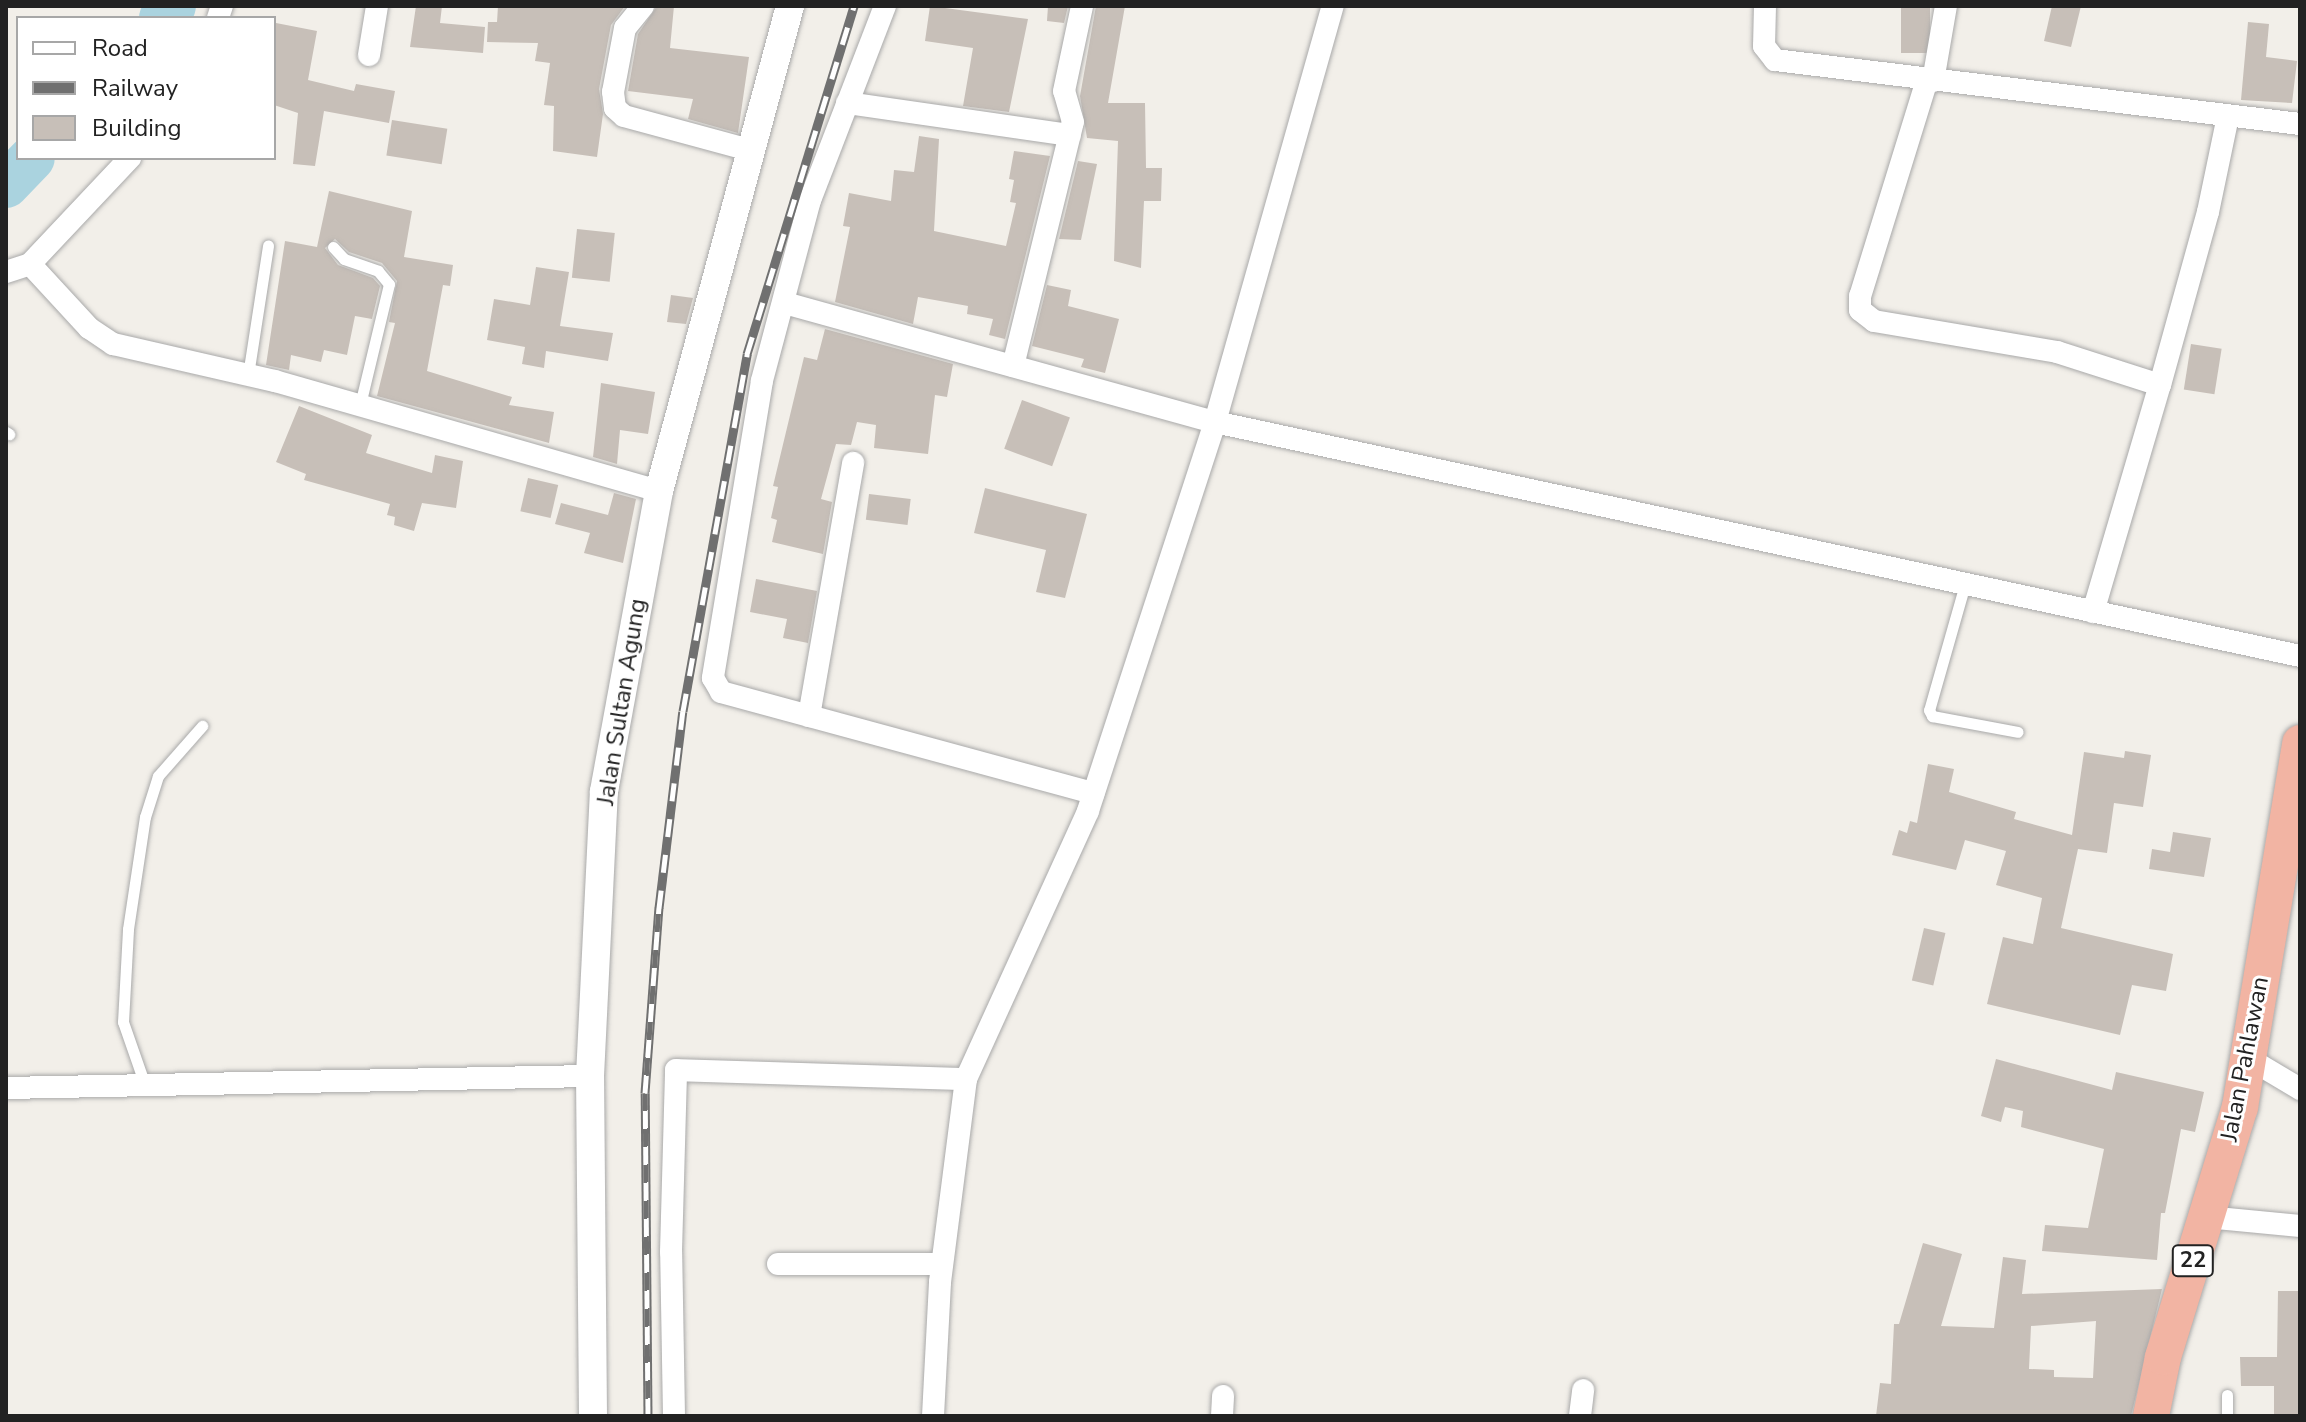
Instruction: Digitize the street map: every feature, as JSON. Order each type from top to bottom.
[{"type":"highway","name":"Jalan Pahlawan","points":[[2151,1416],[2163,1357],[2207,1217],[2245,1080],[2296,802],[2300,743]]},
{"type":"street","points":[[369,55],[377,6]]},
{"type":"street","points":[[643,6],[625,28],[613,92],[615,108],[624,116],[749,150]]},
{"type":"street","name":"Jalan Sultan Agung","points":[[593,1416],[590,1076],[604,791],[659,491],[790,6]]},
{"type":"street","points":[[885,6],[810,200],[762,381],[713,678],[721,692],[1091,802]]},
{"type":"street","points":[[1013,366],[1070,135],[1072,113],[1064,91],[1082,6]]},
{"type":"street","points":[[933,1416],[942,1264],[966,1079],[1091,802],[1215,422],[1333,6]]},
{"type":"street","points":[[1765,6],[1764,46],[1775,60],[2300,124]]},
{"type":"street","points":[[1946,6],[1930,81],[1860,296],[1860,310],[1889,324],[2057,352],[2160,385]]},
{"type":"street","points":[[847,103],[1070,135]]},
{"type":"street","points":[[2093,612],[2208,212],[2228,116]]},
{"type":"street","points":[[6,272],[30,264],[128,160]]},
{"type":"street","points":[[30,264],[89,328],[113,344],[360,405],[659,491]]},
{"type":"street","points":[[785,303],[1215,422],[2300,656]]},
{"type":"street","points":[[809,716],[853,463]]},
{"type":"street","points":[[674,1416],[671,1252],[676,1070],[807,1070],[966,1079]]},
{"type":"street","points":[[6,1088],[590,1076]]},
{"type":"street","points":[[2245,1080],[2300,1089]]},
{"type":"street","points":[[2207,1217],[2300,1226]]},
{"type":"street","points":[[778,1264],[942,1264]]},
{"type":"street","points":[[1580,1416],[1583,1390]]},
{"type":"lane","points":[[248,375],[268,246]]},
{"type":"lane","points":[[333,247],[344,259],[378,271],[389,284],[360,405]]},
{"type":"lane","points":[[1965,584],[1929,710],[1932,716],[2018,732]]},
{"type":"lane","points":[[146,1086],[123,1022],[128,929],[143,831],[158,776],[202,726]]},
{"type":"lane","points":[[2227,1395],[2227,1416]]},
{"type":"building","points":[[416,6],[442,6],[440,23],[485,27],[483,53],[410,47]]},
{"type":"building","points":[[498,6],[625,6],[611,25],[599,89],[603,114],[597,157],[553,151],[554,106],[544,105],[550,63],[535,61],[538,43],[487,42],[488,22],[497,22]]},
{"type":"building","points":[[657,6],[674,6],[670,48],[749,57],[738,133],[688,119],[693,99],[628,91],[638,34]]},
{"type":"building","points":[[930,6],[1028,19],[1009,112],[963,106],[973,48],[925,41]]},
{"type":"building","points":[[1048,6],[1068,6],[1064,23],[1047,21]]},
{"type":"building","points":[[1096,6],[1125,6],[1108,103],[1145,103],[1146,168],[1162,168],[1161,201],[1144,201],[1141,268],[1114,261],[1118,141],[1087,138],[1080,96]]},
{"type":"building","points":[[1901,6],[1930,6],[1930,53],[1901,53]]},
{"type":"building","points":[[2052,6],[2081,6],[2071,47],[2044,41]]},
{"type":"building","points":[[2248,22],[2269,24],[2266,57],[2297,61],[2292,103],[2241,100]]},
{"type":"building","points":[[276,23],[317,31],[308,80],[354,91],[356,84],[395,91],[389,123],[324,111],[315,166],[293,164],[298,113],[276,106]]},
{"type":"building","points":[[392,120],[447,129],[442,164],[386,156]]},
{"type":"building","points":[[919,136],[939,139],[934,231],[1006,246],[1016,203],[1010,202],[1014,180],[1009,179],[1014,151],[1050,156],[1005,339],[989,335],[993,319],[967,314],[968,306],[918,297],[913,324],[835,302],[850,227],[843,226],[849,193],[891,201],[894,170],[914,172]]},
{"type":"building","points":[[1078,161],[1097,164],[1081,240],[1059,239]]},
{"type":"building","points":[[329,191],[412,211],[404,257],[453,265],[450,286],[443,285],[427,371],[512,397],[509,405],[554,412],[549,443],[377,396],[395,323],[389,322],[397,281],[382,263],[349,252],[335,239],[325,248],[338,265],[373,278],[380,286],[372,319],[355,316],[347,355],[324,350],[321,362],[291,355],[289,370],[266,365],[285,241],[317,247]]},
{"type":"building","points":[[577,229],[615,233],[610,282],[572,278]]},
{"type":"building","points":[[536,267],[569,272],[560,326],[613,333],[608,361],[546,351],[544,368],[522,364],[525,347],[487,340],[494,299],[530,305]]},
{"type":"building","points":[[1047,285],[1071,290],[1068,306],[1119,319],[1105,373],[1081,367],[1084,359],[1032,346]]},
{"type":"building","points":[[671,295],[693,298],[686,324],[667,322]]},
{"type":"building","points":[[825,329],[953,364],[947,397],[935,395],[928,454],[874,448],[876,425],[857,422],[851,445],[836,444],[821,499],[832,502],[823,554],[772,542],[777,520],[771,518],[778,487],[773,486],[804,357],[817,360]]},
{"type":"building","points":[[2191,344],[2222,349],[2214,394],[2184,389]]},
{"type":"building","points":[[601,383],[655,392],[648,434],[620,430],[617,464],[593,457]]},
{"type":"building","points":[[1022,400],[1070,417],[1052,466],[1004,449]]},
{"type":"building","points":[[299,406],[372,435],[366,453],[432,473],[435,455],[463,461],[456,508],[422,503],[414,531],[394,525],[395,517],[387,515],[390,504],[304,480],[306,474],[276,462]]},
{"type":"building","points":[[528,478],[558,485],[551,518],[520,511]]},
{"type":"building","points":[[985,488],[1087,514],[1065,598],[1036,592],[1046,550],[974,533]]},
{"type":"building","points":[[614,493],[636,499],[623,563],[584,553],[590,533],[555,524],[561,503],[608,515]]},
{"type":"building","points":[[869,494],[911,499],[908,525],[866,520]]},
{"type":"building","points":[[756,579],[817,591],[808,643],[783,638],[787,619],[750,612]]},
{"type":"building","points":[[2125,751],[2151,755],[2143,807],[2114,803],[2107,853],[2078,849],[2061,928],[2173,954],[2166,991],[2132,985],[2120,1035],[1987,1004],[2003,937],[2033,944],[2042,898],[1996,885],[2006,851],[1965,840],[1956,870],[1892,855],[1899,830],[1907,833],[1910,821],[1917,823],[1928,764],[1954,769],[1949,792],[2016,812],[2014,819],[2072,835],[2084,752],[2124,758]]},
{"type":"building","points":[[2173,832],[2211,838],[2204,877],[2149,869],[2152,849],[2170,852]]},
{"type":"building","points":[[1924,928],[1945,933],[1933,986],[1912,981]]},
{"type":"building","points":[[1996,1059],[2112,1090],[2116,1072],[2204,1092],[2195,1132],[2181,1129],[2165,1213],[2161,1213],[2157,1260],[2042,1251],[2045,1225],[2088,1228],[2104,1149],[2021,1127],[2023,1111],[2005,1107],[2001,1122],[1981,1116]]},
{"type":"building","points":[[1923,1243],[1962,1254],[1941,1326],[1994,1328],[2003,1257],[2026,1260],[2022,1294],[2162,1289],[2131,1416],[1876,1416],[1880,1383],[1891,1384],[1894,1324],[1899,1324]],"holes":[[[2096,1321],[2093,1378],[2054,1377],[2054,1370],[2029,1369],[2031,1326]]]},
{"type":"building","points":[[2278,1291],[2300,1291],[2300,1416],[2274,1416],[2274,1386],[2241,1386],[2240,1357],[2277,1357]]},
{"type":"waterway","points":[[164,16],[173,6]]},
{"type":"waterway","points":[[6,185],[30,160]]},
{"type":"railway","points":[[648,1416],[645,1093],[659,908],[683,711],[747,354],[854,6]]}]
